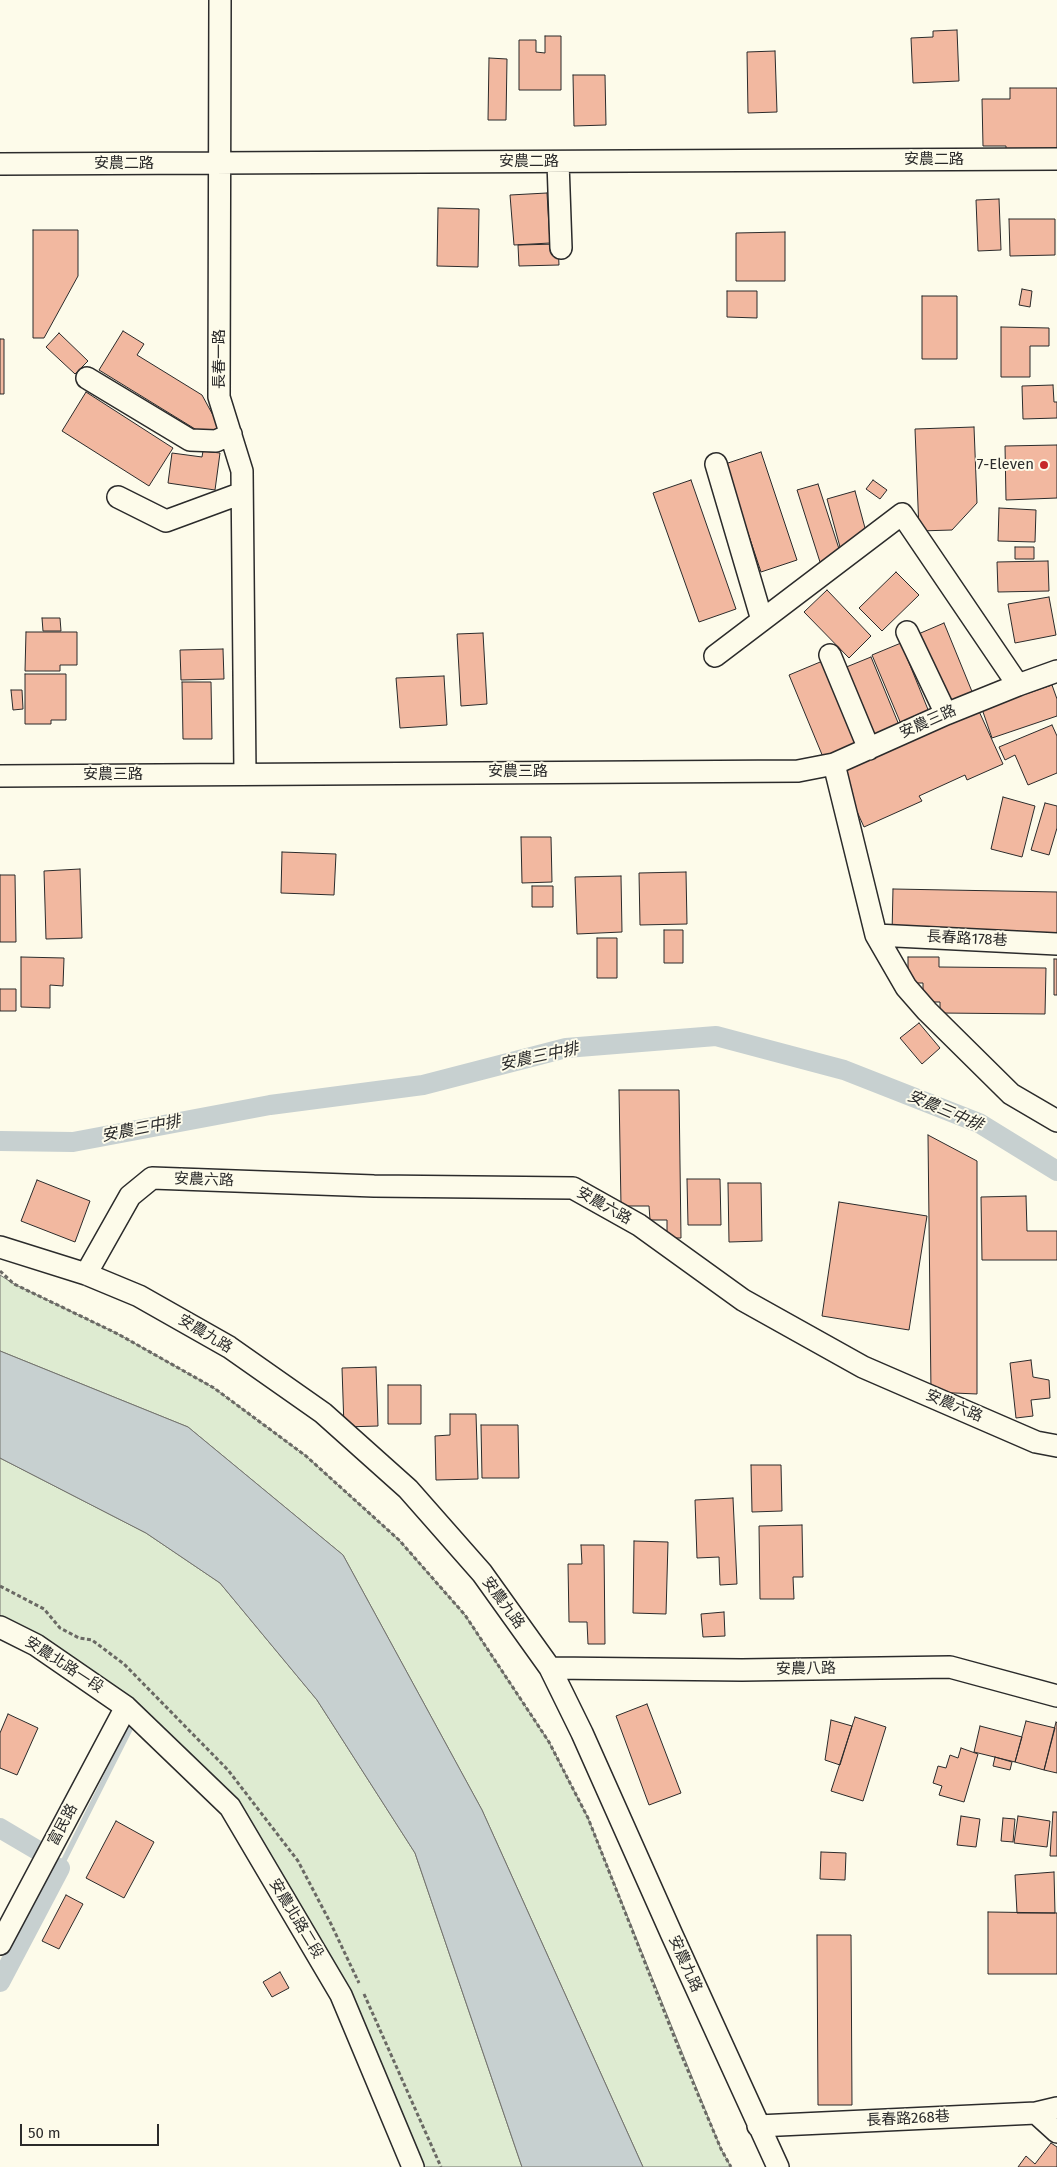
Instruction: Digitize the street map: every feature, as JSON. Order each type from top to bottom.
[{"type":"street","name":"長春一路","points":[[220,0],[219,397],[242,471],[245,774]]},
{"type":"street","name":"安農二路","points":[[0,164],[1057,160]]},
{"type":"street","points":[[558,162],[561,248]]},
{"type":"street","points":[[88,378],[190,440],[216,441],[231,434]]},
{"type":"street","points":[[716,464],[762,620]]},
{"type":"street","points":[[118,497],[166,521],[242,493]]},
{"type":"street","points":[[715,656],[902,514],[1018,685]]},
{"type":"street","points":[[907,632],[946,714]]},
{"type":"street","points":[[830,655],[869,749]]},
{"type":"street","name":"安農三路","points":[[0,776],[798,771],[834,764],[946,714],[1057,671]]},
{"type":"street","points":[[834,764],[876,935],[906,986],[928,1011],[1011,1094],[1057,1121]]},
{"type":"street","name":"長春路178巷","points":[[876,935],[1057,944]]},
{"type":"street","name":"安農六路","points":[[86,1274],[130,1196],[152,1178],[374,1186],[572,1188],[639,1225],[743,1300],[863,1367],[1036,1442],[1057,1446]]},
{"type":"street","name":"安農九路","points":[[0,1246],[86,1274],[140,1296],[229,1347],[323,1413],[408,1489],[482,1573],[550,1668],[582,1733],[778,2167]]},
{"type":"street","name":"安農北路一段","points":[[0,1627],[36,1645],[126,1707]]},
{"type":"street","name":"安農八路","points":[[550,1668],[742,1670],[950,1667],[1057,1696]]},
{"type":"street","name":"富民路","points":[[0,1944],[126,1707]]},
{"type":"street","name":"安農北路二段","points":[[126,1707],[230,1807],[341,1995],[413,2167]]},
{"type":"street","name":"長春路268巷","points":[[758,2126],[1036,2113],[1057,2108]]},
{"type":"street","points":[[1036,2113],[1057,2132]]},
{"type":"path","points":[[0,1271],[14,1284],[118,1334],[214,1388],[283,1438],[306,1456],[398,1540],[465,1615],[549,1742],[588,1818],[681,2054],[721,2149],[731,2167]]},
{"type":"green space","points":[[0,1275],[14,1284],[118,1334],[214,1388],[306,1456],[399,1540],[465,1615],[549,1742],[588,1818],[721,2149],[731,2167],[643,2167],[482,1810],[343,1555],[188,1427],[0,1351]]},
{"type":"green space","points":[[0,1458],[146,1533],[220,1583],[317,1700],[415,1853],[522,2167],[413,2167],[341,1995],[230,1807],[126,1707],[0,1627]]},
{"type":"shaded area","points":[[0,1351],[188,1427],[343,1555],[482,1810],[643,2167],[522,2167],[415,1853],[317,1700],[220,1583],[146,1533],[0,1458]]},
{"type":"building","points":[[957,30],[959,81],[913,83],[911,38],[933,37],[933,31]]},
{"type":"building","points":[[545,36],[561,36],[561,90],[519,90],[519,40],[536,40],[536,52],[545,53]]},
{"type":"building","points":[[775,51],[777,112],[748,113],[747,52]]},
{"type":"building","points":[[489,58],[507,59],[506,120],[488,120]]},
{"type":"building","points":[[573,75],[605,75],[606,125],[574,126]]},
{"type":"building","points":[[1010,88],[1057,88],[1057,154],[1006,155],[1006,146],[983,146],[982,99],[1010,99]]},
{"type":"building","points":[[547,193],[550,243],[514,245],[510,195]]},
{"type":"building","points":[[999,199],[1001,250],[978,251],[976,200]]},
{"type":"building","points":[[438,208],[479,209],[478,267],[437,266]]},
{"type":"building","points":[[1009,219],[1055,219],[1055,255],[1010,256]]},
{"type":"building","points":[[33,230],[78,230],[78,276],[44,338],[33,338]]},
{"type":"building","points":[[785,232],[785,281],[736,281],[736,233]]},
{"type":"building","points":[[558,244],[559,265],[519,266],[518,245]]},
{"type":"building","points":[[1022,289],[1032,291],[1030,307],[1019,305]]},
{"type":"building","points":[[727,291],[757,291],[757,318],[727,317]]},
{"type":"building","points":[[922,296],[957,296],[957,359],[922,359]]},
{"type":"building","points":[[1001,327],[1049,328],[1049,346],[1030,346],[1030,377],[1001,377]]},
{"type":"building","points":[[123,331],[144,344],[137,355],[202,395],[220,428],[213,440],[99,370]]},
{"type":"building","points":[[59,333],[88,361],[75,374],[46,347]]},
{"type":"building","points":[[0,339],[4,339],[4,394],[0,394]]},
{"type":"building","points":[[1053,385],[1054,402],[1057,402],[1057,418],[1023,419],[1022,386]]},
{"type":"building","points":[[86,392],[173,448],[149,486],[62,431]]},
{"type":"building","points":[[974,427],[977,503],[952,530],[919,531],[915,429]]},
{"type":"building","points":[[1057,445],[1057,498],[1006,500],[1005,446]]},
{"type":"building","points":[[203,451],[220,453],[215,490],[168,483],[172,453],[202,457]]},
{"type":"building","points":[[761,452],[797,560],[761,572],[725,464]]},
{"type":"building","points":[[691,480],[736,609],[699,622],[653,493]]},
{"type":"building","points":[[873,480],[887,490],[880,499],[866,489]]},
{"type":"building","points":[[818,484],[841,555],[820,562],[797,490]]},
{"type":"building","points":[[855,491],[868,539],[840,547],[827,499]]},
{"type":"building","points":[[999,508],[1036,510],[1035,542],[998,541]]},
{"type":"building","points":[[1015,547],[1034,547],[1034,559],[1015,559]]},
{"type":"building","points":[[1048,561],[1049,591],[998,592],[997,562]]},
{"type":"building","points":[[896,572],[919,595],[882,631],[859,608]]},
{"type":"building","points":[[827,590],[871,636],[849,658],[804,612]]},
{"type":"building","points":[[1049,597],[1056,635],[1015,643],[1008,604]]},
{"type":"building","points":[[42,618],[60,618],[61,631],[43,631]]},
{"type":"building","points":[[944,623],[973,694],[944,706],[916,635]]},
{"type":"building","points":[[26,632],[77,632],[77,665],[60,665],[60,671],[25,671]]},
{"type":"building","points":[[483,633],[487,704],[461,706],[457,634]]},
{"type":"building","points":[[901,643],[929,712],[901,724],[872,655]]},
{"type":"building","points":[[223,649],[224,679],[181,680],[180,650]]},
{"type":"building","points":[[871,657],[899,725],[868,738],[839,670]]},
{"type":"building","points":[[825,660],[859,743],[823,757],[789,675]]},
{"type":"building","points":[[25,674],[66,674],[66,720],[51,720],[51,724],[25,724]]},
{"type":"building","points":[[444,676],[447,725],[400,728],[396,678]]},
{"type":"building","points":[[182,682],[211,682],[212,739],[183,739]]},
{"type":"building","points":[[1052,685],[1057,699],[1057,716],[992,738],[982,709]]},
{"type":"building","points":[[11,690],[22,690],[23,709],[13,710]]},
{"type":"building","points":[[978,709],[1003,764],[967,780],[965,775],[919,796],[922,801],[864,827],[839,772]]},
{"type":"building","points":[[1052,725],[1057,736],[1057,773],[1028,785],[1015,755],[1005,760],[999,747]]},
{"type":"building","points":[[1003,797],[1035,806],[1022,857],[991,849]]},
{"type":"building","points":[[1045,803],[1057,806],[1057,828],[1049,855],[1031,850]]},
{"type":"building","points":[[521,837],[551,837],[552,882],[522,883]]},
{"type":"building","points":[[282,852],[336,854],[334,895],[281,893]]},
{"type":"building","points":[[80,869],[82,938],[46,939],[44,871]]},
{"type":"building","points":[[686,872],[687,924],[640,925],[639,873]]},
{"type":"building","points":[[0,875],[15,875],[16,942],[0,942]]},
{"type":"building","points":[[621,876],[622,932],[577,934],[575,877]]},
{"type":"building","points":[[532,886],[553,886],[553,907],[532,907]]},
{"type":"building","points":[[893,889],[1057,892],[1057,938],[892,934]]},
{"type":"building","points":[[664,930],[683,930],[683,963],[664,963]]},
{"type":"building","points":[[597,938],[617,938],[617,978],[597,978]]},
{"type":"building","points":[[21,957],[64,958],[63,986],[50,985],[50,1008],[21,1007]]},
{"type":"building","points":[[908,957],[939,957],[939,967],[1046,968],[1045,1014],[940,1013],[940,1002],[923,1002],[923,983],[908,983]]},
{"type":"building","points":[[1054,959],[1057,959],[1057,995],[1054,995]]},
{"type":"building","points":[[0,989],[16,989],[16,1011],[0,1011]]},
{"type":"building","points":[[919,1023],[940,1048],[922,1064],[900,1038]]},
{"type":"building","points":[[619,1090],[679,1090],[681,1238],[667,1238],[667,1220],[650,1220],[649,1206],[621,1206]]},
{"type":"building","points":[[928,1135],[977,1161],[977,1394],[931,1392]]},
{"type":"building","points":[[687,1179],[720,1179],[721,1225],[688,1225]]},
{"type":"building","points":[[37,1180],[90,1201],[75,1242],[21,1221]]},
{"type":"building","points":[[728,1183],[761,1183],[762,1241],[729,1242]]},
{"type":"building","points":[[1026,1196],[1027,1231],[1057,1231],[1057,1260],[982,1260],[981,1197]]},
{"type":"building","points":[[839,1202],[927,1216],[909,1330],[822,1316]]},
{"type":"building","points":[[1031,1360],[1033,1377],[1049,1380],[1050,1398],[1031,1400],[1033,1416],[1016,1418],[1010,1363]]},
{"type":"building","points":[[376,1367],[378,1426],[344,1427],[342,1368]]},
{"type":"building","points":[[388,1385],[421,1385],[421,1424],[388,1424]]},
{"type":"building","points":[[450,1414],[476,1414],[478,1479],[436,1480],[435,1436],[450,1435]]},
{"type":"building","points":[[481,1425],[518,1425],[519,1478],[482,1478]]},
{"type":"building","points":[[751,1465],[781,1465],[782,1511],[752,1512]]},
{"type":"building","points":[[733,1498],[737,1584],[720,1585],[719,1557],[697,1558],[695,1500]]},
{"type":"building","points":[[802,1525],[803,1577],[793,1577],[794,1599],[760,1599],[759,1526]]},
{"type":"building","points":[[634,1541],[668,1542],[666,1614],[633,1613]]},
{"type":"building","points":[[581,1545],[604,1545],[605,1644],[588,1644],[587,1622],[569,1622],[568,1564],[582,1564]]},
{"type":"building","points":[[724,1612],[725,1636],[703,1637],[701,1614]]},
{"type":"building","points":[[647,1704],[681,1793],[649,1805],[616,1716]]},
{"type":"building","points":[[8,1714],[38,1728],[17,1775],[0,1768],[0,1733]]},
{"type":"building","points":[[855,1717],[886,1727],[863,1801],[831,1791]]},
{"type":"building","points":[[831,1720],[852,1726],[840,1765],[825,1760]]},
{"type":"building","points":[[1026,1721],[1055,1728],[1044,1770],[1015,1762]]},
{"type":"building","points":[[1057,1723],[1057,1773],[1044,1770]]},
{"type":"building","points":[[980,1726],[1022,1737],[1015,1762],[974,1752]]},
{"type":"building","points":[[961,1748],[978,1754],[964,1802],[939,1795],[942,1786],[933,1783],[938,1766],[946,1768],[950,1755],[958,1758]]},
{"type":"building","points":[[995,1757],[1012,1762],[1010,1770],[993,1766]]},
{"type":"building","points":[[1053,1812],[1057,1812],[1057,1856],[1050,1856]]},
{"type":"building","points":[[961,1816],[980,1819],[976,1847],[957,1845]]},
{"type":"building","points":[[1018,1816],[1050,1821],[1047,1847],[1014,1843]]},
{"type":"building","points":[[1003,1818],[1015,1819],[1013,1842],[1001,1841]]},
{"type":"building","points":[[116,1821],[154,1842],[124,1898],[86,1878]]},
{"type":"building","points":[[821,1852],[846,1853],[845,1880],[820,1879]]},
{"type":"building","points":[[1054,1872],[1055,1913],[1017,1913],[1015,1875]]},
{"type":"building","points":[[66,1895],[83,1904],[59,1949],[42,1941]]},
{"type":"building","points":[[988,1912],[1057,1913],[1057,1974],[988,1974]]},
{"type":"building","points":[[817,1935],[851,1935],[852,2105],[818,2105]]},
{"type":"building","points":[[280,1972],[289,1988],[272,1997],[263,1982]]},
{"type":"building","points":[[1051,2143],[1057,2147],[1057,2167],[1018,2167],[1026,2156],[1035,2164]]},
{"type":"waterway","name":"安農三中排","points":[[0,1141],[73,1142],[270,1105],[423,1085],[566,1048],[716,1036],[844,1070],[979,1123],[1057,1171]]},
{"type":"waterway","points":[[60,1868],[130,1729]]},
{"type":"waterway","points":[[0,1828],[37,1850]]},
{"type":"waterway","points":[[0,1982],[60,1868]]},
{"type":"place","name":"7-Eleven","points":[[1044,465]]}]
